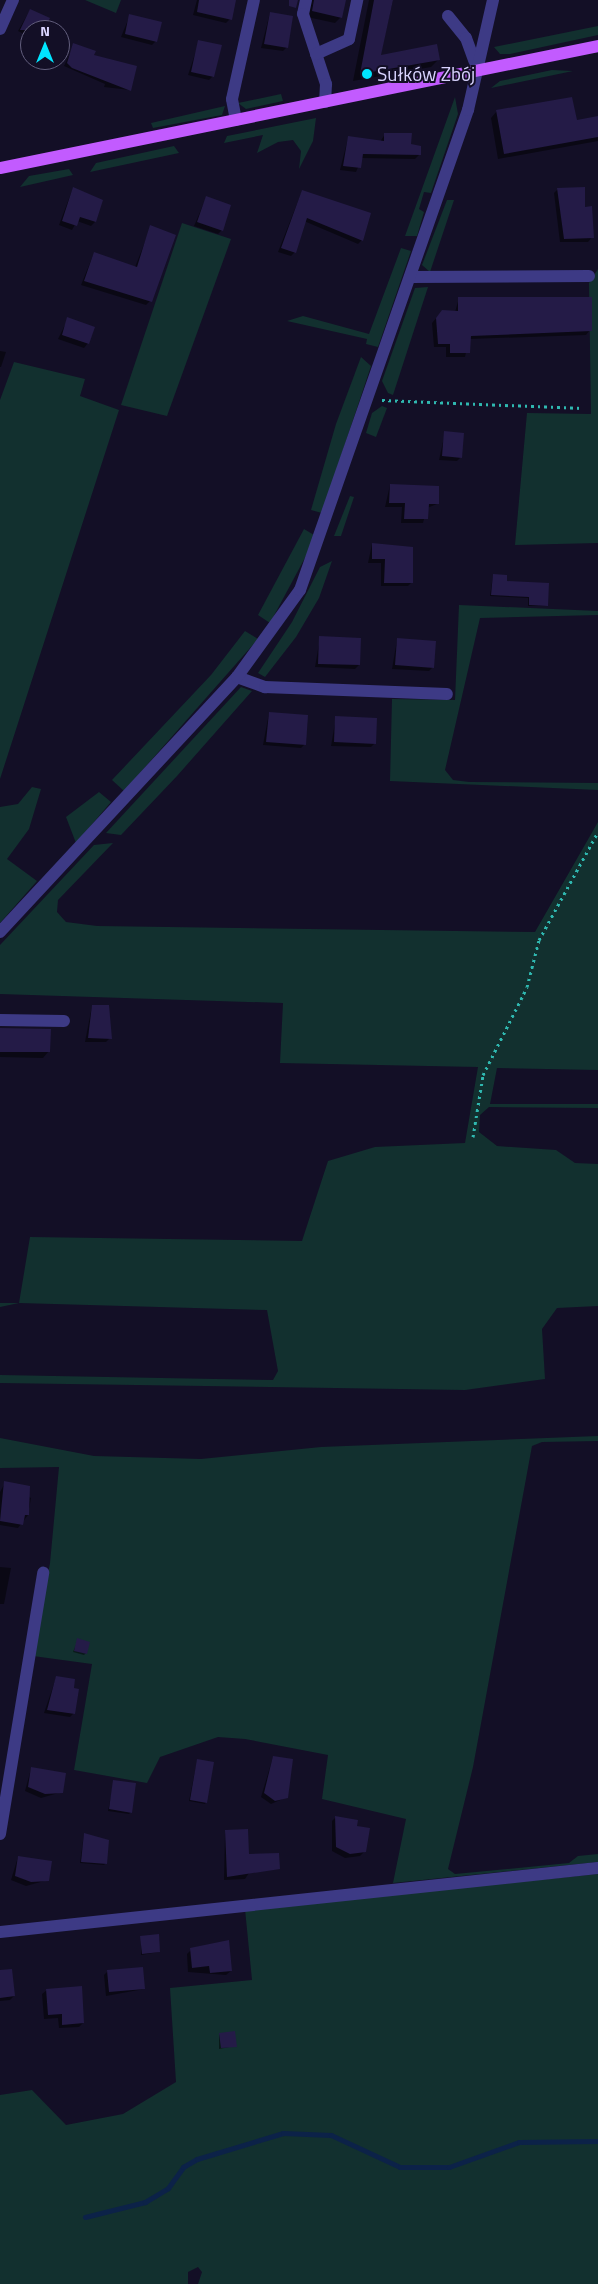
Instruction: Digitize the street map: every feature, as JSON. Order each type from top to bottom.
[{"type":"main road","points":[[0,168],[598,46]]},
{"type":"street","points":[[0,29],[13,0]]},
{"type":"street","points":[[236,120],[232,99],[254,0]]},
{"type":"street","points":[[306,0],[303,14],[326,84],[325,102]]},
{"type":"street","points":[[316,54],[349,39],[358,0]]},
{"type":"street","points":[[0,932],[237,677],[300,590],[370,394],[478,71],[494,0]]},
{"type":"street","points":[[448,16],[466,38],[478,71]]},
{"type":"street","points":[[410,277],[590,276]]},
{"type":"street","points":[[237,677],[265,687],[447,694]]},
{"type":"street","points":[[0,1020],[64,1021]]},
{"type":"street","points":[[0,1834],[43,1572]]},
{"type":"street","points":[[0,1932],[598,1868]]},
{"type":"path","points":[[370,394],[389,402],[583,408]]},
{"type":"path","points":[[473,1137],[483,1075],[527,987],[540,940],[598,832]]},
{"type":"green space","points":[[85,0],[121,0],[116,13]]},
{"type":"green space","points":[[598,26],[598,35],[510,54],[500,54],[494,47]]},
{"type":"green space","points":[[552,70],[573,71],[491,88],[500,81]]},
{"type":"green space","points":[[281,94],[283,101],[246,109],[238,103]]},
{"type":"green space","points":[[455,97],[458,114],[431,193],[424,192],[419,209],[424,212],[417,236],[405,236]]},
{"type":"green space","points":[[225,106],[222,115],[153,128],[151,123]]},
{"type":"green space","points":[[316,118],[313,141],[299,169],[301,151],[293,140],[278,142],[257,153],[263,135],[224,143],[227,136]]},
{"type":"green space","points":[[174,146],[179,153],[90,172],[96,163]]},
{"type":"green space","points":[[69,169],[73,175],[20,187],[29,176]]},
{"type":"green space","points":[[447,200],[454,200],[430,272],[422,265]]},
{"type":"green space","points":[[182,223],[231,239],[167,416],[121,405]]},
{"type":"green space","points":[[401,248],[411,251],[378,347],[366,344],[367,339],[287,321],[303,316],[369,334]]},
{"type":"green space","points":[[598,269],[598,543],[515,545],[527,413],[591,414],[589,283]]},
{"type":"green space","points":[[428,287],[393,395],[388,393],[382,381],[415,288]]},
{"type":"green space","points":[[361,357],[371,366],[322,513],[311,510],[336,424]]},
{"type":"green space","points":[[14,362],[85,379],[80,396],[119,410],[0,779],[0,400]]},
{"type":"green space","points":[[382,406],[387,408],[376,437],[366,433],[372,413]]},
{"type":"green space","points":[[350,496],[354,497],[341,536],[334,536]]},
{"type":"green space","points":[[304,529],[314,535],[307,554],[270,623],[258,615]]},
{"type":"green space","points":[[332,561],[319,598],[296,637],[265,677],[258,673],[292,622],[320,567]]},
{"type":"green space","points":[[459,605],[598,611],[598,615],[480,618],[445,770],[453,780],[469,782],[598,783],[598,790],[390,781],[392,699],[455,700]]},
{"type":"green space","points":[[245,631],[258,639],[124,791],[112,780],[211,675]]},
{"type":"green space","points":[[241,687],[252,691],[177,776],[121,835],[106,833]]},
{"type":"green space","points":[[32,787],[41,789],[29,829],[7,859],[37,881],[0,923],[0,807],[18,804]]},
{"type":"green space","points":[[99,792],[111,802],[76,843],[66,817]]},
{"type":"green space","points":[[598,822],[598,1070],[497,1068],[490,1104],[598,1104],[598,1108],[489,1107],[480,1115],[479,1132],[497,1146],[556,1150],[575,1163],[598,1164],[598,1306],[557,1308],[542,1329],[545,1379],[465,1390],[0,1383],[0,1375],[273,1380],[278,1371],[267,1310],[19,1303],[30,1237],[302,1241],[328,1161],[375,1147],[465,1143],[478,1067],[280,1063],[283,1003],[0,994],[0,945],[94,845],[113,843],[58,900],[57,912],[66,922],[97,926],[535,932]]},
{"type":"green space","points":[[0,1303],[19,1303],[0,1307]]},
{"type":"green space","points":[[598,1436],[598,1441],[542,1442],[532,1446],[473,1767],[448,1869],[455,1874],[569,1863],[578,1856],[598,1854],[598,1862],[393,1883],[406,1819],[322,1799],[328,1755],[245,1739],[218,1737],[160,1757],[147,1783],[74,1770],[92,1664],[33,1656],[50,1563],[59,1467],[0,1468],[0,1438],[94,1456],[201,1459],[321,1447]]},
{"type":"green space","points":[[598,1874],[598,2284],[198,2284],[202,2272],[198,2267],[188,2272],[188,2284],[0,2284],[0,2095],[32,2090],[66,2125],[123,2114],[176,2082],[170,1988],[252,1980],[245,1909]]},
{"type":"building","points":[[199,0],[236,0],[232,20],[197,12]]},
{"type":"building","points":[[289,0],[298,0],[296,8],[289,6]]},
{"type":"building","points":[[314,0],[346,0],[342,18],[312,11]]},
{"type":"building","points":[[374,0],[393,0],[381,55],[437,44],[440,60],[360,74]]},
{"type":"building","points":[[30,9],[50,18],[49,20],[25,20]]},
{"type":"building","points":[[270,12],[293,16],[288,48],[264,44]]},
{"type":"building","points":[[129,14],[162,22],[157,42],[125,34]]},
{"type":"building","points":[[198,40],[222,45],[214,77],[191,72]]},
{"type":"building","points":[[73,43],[96,51],[94,55],[137,66],[131,91],[72,68],[70,66],[70,53]]},
{"type":"building","points":[[572,97],[577,120],[598,116],[598,137],[504,154],[496,110]]},
{"type":"building","points":[[384,133],[412,133],[411,144],[421,146],[421,155],[363,154],[361,168],[343,166],[348,136],[384,141]]},
{"type":"building","points":[[73,187],[103,200],[96,222],[80,217],[77,226],[62,221]]},
{"type":"building","points":[[585,187],[585,207],[592,206],[594,238],[564,239],[557,188]]},
{"type":"building","points":[[302,190],[371,213],[363,241],[307,218],[296,253],[281,248]]},
{"type":"building","points":[[206,196],[231,205],[223,231],[197,222]]},
{"type":"building","points":[[150,225],[176,235],[152,302],[84,281],[94,252],[137,267]]},
{"type":"building","points":[[458,297],[592,297],[592,331],[471,336],[470,353],[450,353],[450,344],[438,344],[436,318],[442,310],[458,311]]},
{"type":"building","points":[[67,317],[95,327],[89,344],[62,335]]},
{"type":"building","points":[[444,431],[464,433],[462,458],[442,456]]},
{"type":"building","points":[[390,484],[439,486],[439,504],[429,504],[428,519],[404,519],[405,503],[389,503]]},
{"type":"building","points":[[372,543],[413,547],[413,583],[384,583],[385,559],[372,559]]},
{"type":"building","points":[[493,574],[507,575],[507,581],[549,583],[548,606],[529,605],[529,597],[491,595]]},
{"type":"building","points":[[319,636],[361,638],[360,665],[318,664]]},
{"type":"building","points":[[397,638],[436,641],[434,668],[395,665]]},
{"type":"building","points":[[269,712],[308,715],[306,745],[266,742]]},
{"type":"building","points":[[335,716],[377,718],[376,744],[334,742]]},
{"type":"building","points":[[92,1005],[109,1005],[112,1039],[88,1038]]},
{"type":"building","points":[[0,1028],[51,1029],[50,1052],[0,1052]]},
{"type":"building","points":[[4,1481],[30,1486],[29,1515],[25,1515],[23,1525],[0,1521]]},
{"type":"building","points":[[77,1638],[90,1642],[87,1654],[74,1651]]},
{"type":"building","points":[[56,1676],[75,1679],[74,1688],[79,1689],[75,1714],[47,1710]]},
{"type":"building","points":[[273,1756],[293,1759],[288,1798],[275,1801],[264,1793]]},
{"type":"building","points":[[197,1759],[214,1762],[207,1803],[190,1800]]},
{"type":"building","points":[[31,1767],[66,1773],[63,1793],[45,1794],[28,1787]]},
{"type":"building","points":[[113,1780],[136,1783],[132,1813],[109,1809]]},
{"type":"building","points":[[335,1816],[358,1820],[357,1826],[370,1828],[366,1852],[350,1854],[336,1847]]},
{"type":"building","points":[[248,1829],[249,1854],[279,1853],[280,1869],[227,1877],[225,1830]]},
{"type":"building","points":[[84,1833],[109,1840],[107,1864],[81,1862]]},
{"type":"building","points":[[18,1856],[52,1861],[49,1881],[31,1882],[15,1876]]},
{"type":"building","points":[[159,1934],[160,1952],[142,1954],[140,1936]]},
{"type":"building","points":[[229,1940],[232,1971],[210,1973],[209,1966],[192,1968],[190,1948]]},
{"type":"building","points":[[143,1967],[145,1989],[109,1992],[107,1970]]},
{"type":"building","points":[[12,1969],[15,1996],[0,1998],[0,1970]]},
{"type":"building","points":[[82,1986],[84,2023],[62,2025],[62,2014],[48,2015],[46,1989]]},
{"type":"building","points":[[235,2031],[237,2047],[221,2048],[219,2033]]},
{"type":"waterway","points":[[85,2217],[145,2202],[168,2188],[183,2167],[197,2159],[283,2133],[331,2135],[400,2167],[449,2167],[519,2142],[598,2141]]},
{"type":"place","name":"Sułków Zbój","points":[[367,74]]}]
